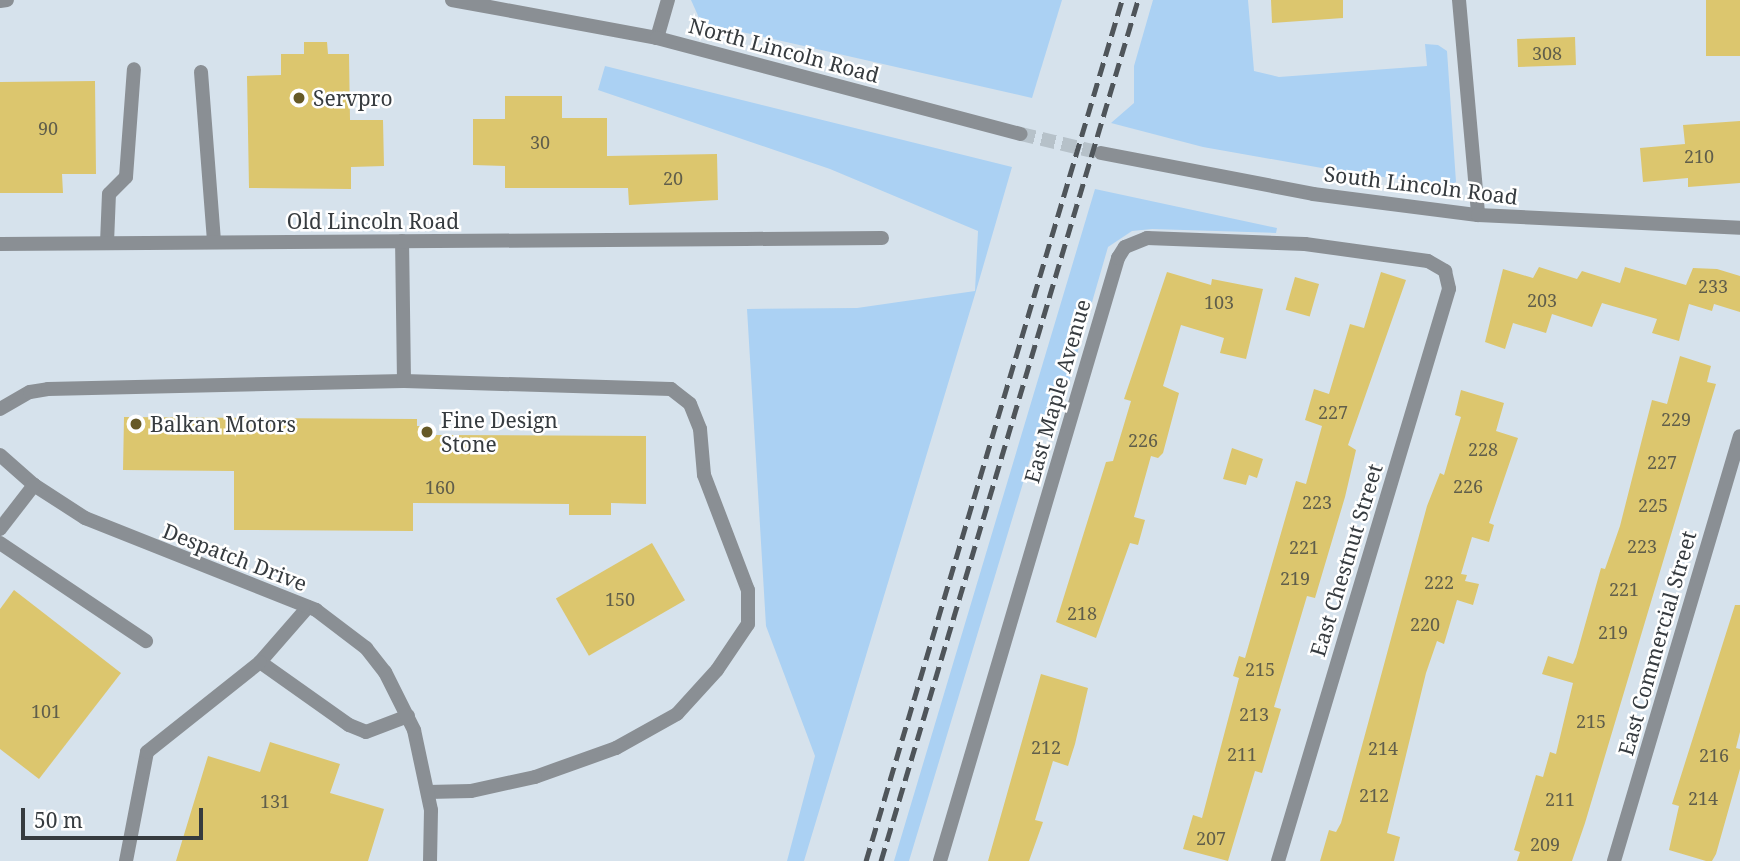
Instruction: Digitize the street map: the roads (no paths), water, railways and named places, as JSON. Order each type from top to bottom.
[{"type":"street","points":[[0,1],[7,0]]},
{"type":"street","name":"North Lincoln Road","points":[[452,0],[502,3],[657,38],[1021,134]]},
{"type":"street","points":[[657,38],[668,0]]},
{"type":"street","points":[[1459,0],[1478,215]]},
{"type":"street","points":[[107,243],[109,194],[126,177],[134,69]]},
{"type":"street","points":[[201,72],[214,242]]},
{"type":"street","name":"South Lincoln Road","points":[[1101,153],[1313,194],[1478,215],[1740,228]]},
{"type":"street","name":"East Maple Avenue","points":[[940,861],[1118,258],[1136,240],[1231,238],[1305,244],[1428,261],[1445,271]]},
{"type":"street","name":"Old Lincoln Road","points":[[0,244],[882,239]]},
{"type":"street","points":[[402,242],[404,381]]},
{"type":"street","name":"East Chestnut Street","points":[[1278,861],[1449,289],[1445,271]]},
{"type":"street","points":[[0,409],[30,392],[48,389],[404,381],[671,389],[690,404],[700,429],[704,475],[748,590],[748,624],[718,670],[677,714],[615,748],[535,777],[471,791],[428,792]]},
{"type":"street","name":"East Commercial Street","points":[[1614,861],[1740,436]]},
{"type":"street","name":"Despatch Drive","points":[[0,455],[34,485],[85,518],[141,544],[254,583],[309,607],[366,648],[385,671],[408,716],[428,792],[430,861]]},
{"type":"street","points":[[0,529],[34,485]]},
{"type":"street","points":[[0,543],[146,641]]},
{"type":"street","points":[[126,861],[147,752],[260,662],[309,607]]},
{"type":"street","points":[[260,662],[366,732],[408,716]]},
{"type":"tunnel","points":[[1021,134],[1101,153]]},
{"type":"railway","points":[[866,861],[1122,0]]},
{"type":"railway","points":[[881,861],[1138,0]]},
{"type":"place","name":"Servpro","points":[[299,98]]},
{"type":"place","name":"Balkan Motors","points":[[136,424]]},
{"type":"place","name":"Fine Design Stone","points":[[427,432]]}]
